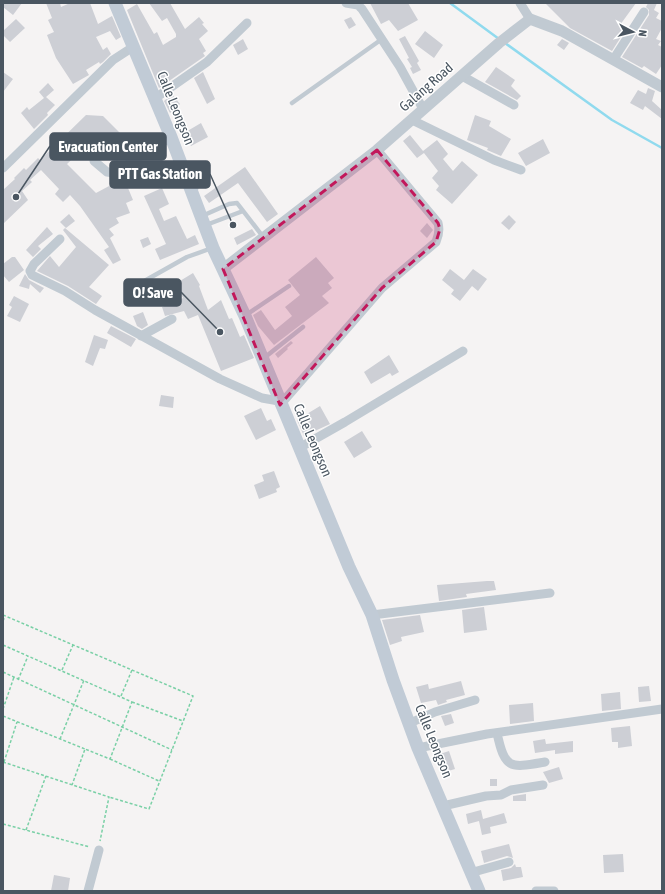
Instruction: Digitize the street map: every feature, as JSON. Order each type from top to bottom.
[{"type":"main road","name":"Calle Leongson","points":[[118,4],[213,248],[245,316],[349,567],[372,615],[393,680],[418,748],[470,873],[479,891]]},
{"type":"street","points":[[346,3],[358,5],[362,9],[400,67],[423,110]]},
{"type":"street","points":[[520,3],[528,20],[562,31],[662,87]]},
{"type":"street","points":[[613,60],[644,12]]},
{"type":"street","name":"Galang Road","points":[[223,269],[377,150],[528,20]]},
{"type":"street","points":[[154,99],[207,62],[247,23]]},
{"type":"street","points":[[3,168],[113,60],[134,47]]},
{"type":"street","points":[[462,76],[514,105]]},
{"type":"street","points":[[412,120],[475,152],[521,170]]},
{"type":"street","points":[[94,161],[107,172],[114,173],[170,136]]},
{"type":"street","points":[[60,239],[34,264],[31,268],[31,274],[65,291],[141,336],[220,379],[262,398],[280,403],[382,288],[436,242],[439,235],[440,229],[438,223],[377,150]]},
{"type":"street","points":[[141,336],[172,319]]},
{"type":"street","points":[[299,448],[463,351]]},
{"type":"street","points":[[372,615],[550,593]]},
{"type":"street","points":[[410,723],[435,712],[475,700]]},
{"type":"street","points":[[418,748],[497,733],[662,710]]},
{"type":"street","points":[[497,733],[504,758],[509,763],[514,766],[524,766],[545,762]]},
{"type":"street","points":[[443,806],[486,796],[501,795],[511,790],[543,785]]},
{"type":"street","points":[[88,891],[99,850]]},
{"type":"street","points":[[470,873],[510,862]]},
{"type":"street","points":[[536,891],[554,891]]},
{"type":"lane","points":[[292,103],[382,39]]},
{"type":"lane","points":[[203,221],[234,202],[264,238]]},
{"type":"lane","points":[[203,221],[243,211]]},
{"type":"lane","points":[[138,284],[187,257],[213,248]]},
{"type":"lane","points":[[245,316],[289,286]]},
{"type":"lane","points":[[262,359],[303,327]]},
{"type":"path","points":[[3,621],[4,616],[193,696],[148,809],[4,762],[17,722]]},
{"type":"path","points":[[3,645],[132,702],[183,721]]},
{"type":"path","points":[[62,670],[73,645]]},
{"type":"path","points":[[18,680],[28,656]]},
{"type":"path","points":[[121,696],[132,670]]},
{"type":"path","points":[[3,672],[172,750]]},
{"type":"path","points":[[3,709],[14,677]]},
{"type":"path","points":[[60,739],[84,680]]},
{"type":"path","points":[[110,759],[132,702]]},
{"type":"path","points":[[3,716],[110,759],[160,781]]},
{"type":"path","points":[[72,785],[84,749]]},
{"type":"path","points":[[26,830],[46,776]]},
{"type":"path","points":[[3,824],[99,850],[108,797]]},
{"type":"highlighted area","points":[[377,150],[438,223],[440,229],[436,242],[382,288],[280,405],[223,269]]},
{"type":"building","points":[[3,3],[22,3],[13,15],[3,7]]},
{"type":"building","points":[[46,3],[60,3],[61,7],[70,3],[90,3],[98,24],[112,16],[121,37],[116,40],[110,31],[96,37],[103,50],[107,47],[111,54],[100,64],[99,62],[86,70],[89,75],[73,84],[56,58],[47,35],[54,32],[48,20],[52,18]]},
{"type":"building","points":[[149,3],[170,3],[185,29],[199,17],[204,23],[202,24],[208,31],[199,39],[206,51],[203,53],[205,56],[159,88],[127,10],[137,4],[154,34],[157,32],[163,45],[176,37],[176,34],[167,18],[162,21]]},
{"type":"building","points":[[370,3],[408,3],[418,20],[398,31],[389,20],[381,24]]},
{"type":"building","points":[[545,3],[636,3],[620,25],[626,29],[612,51],[570,28]]},
{"type":"building","points":[[648,3],[657,3],[654,10],[659,13],[656,18],[662,21],[662,28],[656,39],[661,41],[658,45],[662,47],[662,65],[656,74],[644,66],[642,68],[622,57],[649,15],[649,10],[646,7]]},
{"type":"building","points":[[351,17],[356,25],[349,29],[344,20]]},
{"type":"building","points":[[16,19],[25,28],[10,42],[3,35],[3,31]]},
{"type":"building","points":[[425,31],[443,45],[434,58],[415,44]]},
{"type":"building","points":[[405,36],[419,61],[417,63],[421,70],[413,74],[410,68],[412,67],[407,59],[409,58],[399,39]]},
{"type":"building","points":[[243,39],[248,49],[238,55],[233,45]]},
{"type":"building","points":[[562,39],[569,43],[564,50],[557,45]]},
{"type":"building","points":[[496,67],[515,80],[511,86],[521,96],[517,100],[485,82]]},
{"type":"building","points":[[3,72],[13,79],[3,92]]},
{"type":"building","points":[[203,72],[215,99],[207,104],[194,78]]},
{"type":"building","points":[[48,83],[54,90],[46,97],[55,105],[47,113],[48,115],[34,129],[21,113],[27,107],[29,110],[44,98],[39,92]]},
{"type":"building","points":[[648,88],[655,91],[652,101],[662,110],[662,119],[645,106],[643,110],[630,103],[638,90],[646,94]]},
{"type":"building","points":[[172,94],[180,104],[170,113],[164,101]]},
{"type":"building","points":[[86,115],[103,116],[132,145],[117,161],[94,138],[67,164],[96,193],[126,177],[125,175],[131,170],[132,171],[151,162],[155,172],[128,188],[133,200],[126,203],[130,213],[116,218],[119,223],[109,229],[114,235],[110,238],[121,260],[113,264],[104,250],[109,247],[80,206],[70,195],[63,202],[55,194],[59,189],[41,170],[30,180],[32,182],[22,191],[28,200],[3,224],[3,190],[24,168],[26,170],[38,158],[40,160]]},
{"type":"building","points":[[475,115],[491,121],[489,126],[511,139],[501,156],[487,150],[488,148],[467,140]]},
{"type":"building","points":[[201,123],[208,137],[191,146],[184,133]]},
{"type":"building","points":[[410,135],[423,151],[437,140],[448,154],[443,159],[453,171],[462,161],[478,175],[452,204],[436,190],[439,186],[432,178],[438,171],[424,153],[417,158],[403,141]]},
{"type":"building","points":[[543,139],[550,153],[526,166],[518,153]]},
{"type":"building","points":[[245,167],[278,214],[267,222],[238,183],[209,203],[204,196]]},
{"type":"building","points":[[162,188],[169,204],[159,209],[164,221],[176,216],[187,239],[195,235],[199,244],[160,260],[155,249],[166,244],[144,196]]},
{"type":"building","points":[[69,214],[75,221],[66,228],[60,222]]},
{"type":"building","points":[[509,215],[516,222],[509,230],[501,223]]},
{"type":"building","points":[[427,223],[433,230],[427,238],[420,231]]},
{"type":"building","points":[[47,227],[53,234],[38,246],[41,249],[33,257],[26,250]]},
{"type":"building","points":[[65,228],[109,265],[89,287],[102,296],[96,304],[68,286],[37,271],[50,256],[59,267],[76,247],[63,230]]},
{"type":"building","points":[[252,229],[256,235],[237,245],[234,238]]},
{"type":"building","points":[[148,237],[151,244],[143,248],[140,240]]},
{"type":"building","points":[[12,257],[15,257],[24,270],[9,282],[3,275],[3,264]]},
{"type":"building","points":[[316,257],[334,278],[328,283],[332,288],[322,296],[329,303],[274,345],[258,326],[253,315],[261,310],[275,330],[292,316],[285,307],[300,295],[288,280]]},
{"type":"building","points":[[450,269],[464,280],[473,269],[487,279],[478,291],[472,286],[460,301],[451,294],[454,290],[442,280]]},
{"type":"building","points":[[193,273],[200,285],[199,286],[208,310],[221,300],[229,319],[232,318],[240,337],[244,335],[254,358],[221,371],[198,315],[188,319],[184,311],[165,316],[162,307],[183,298],[175,284]]},
{"type":"building","points":[[25,274],[29,280],[44,288],[40,293],[30,284],[29,289],[19,286]]},
{"type":"building","points":[[14,296],[29,304],[20,322],[7,316],[12,307],[9,305]]},
{"type":"building","points":[[143,312],[148,325],[142,329],[137,326],[133,316]]},
{"type":"building","points":[[111,326],[136,339],[131,347],[107,333]]},
{"type":"building","points":[[94,335],[108,340],[105,349],[100,348],[93,366],[85,362]]},
{"type":"building","points":[[291,341],[293,343],[278,358],[275,354]]},
{"type":"building","points":[[389,355],[399,372],[392,376],[390,373],[371,384],[364,372]]},
{"type":"building","points":[[161,395],[174,397],[173,408],[159,406]]},
{"type":"building","points":[[320,406],[330,424],[304,436],[297,420]]},
{"type":"building","points":[[261,408],[267,421],[271,419],[276,430],[256,440],[244,416]]},
{"type":"building","points":[[362,431],[372,447],[354,458],[344,442]]},
{"type":"building","points":[[274,471],[280,487],[276,489],[277,492],[259,499],[254,485],[264,481],[262,475]]},
{"type":"building","points":[[494,581],[496,590],[466,594],[467,597],[439,601],[437,585]]},
{"type":"building","points":[[484,607],[487,630],[464,633],[462,610]]},
{"type":"building","points":[[420,615],[424,632],[401,637],[402,641],[390,645],[382,620]]},
{"type":"building","points":[[461,681],[465,695],[446,700],[447,702],[438,705],[436,700],[421,703],[416,687],[428,684],[429,689]]},
{"type":"building","points":[[649,686],[651,701],[639,702],[638,687]]},
{"type":"building","points":[[620,692],[621,709],[602,711],[601,694]]},
{"type":"building","points":[[533,703],[534,721],[510,724],[509,705]]},
{"type":"building","points":[[451,714],[454,723],[445,726],[441,716]]},
{"type":"building","points":[[630,726],[632,746],[618,748],[618,742],[612,742],[611,728]]},
{"type":"building","points":[[545,739],[546,744],[573,741],[573,752],[555,754],[555,750],[535,753],[533,741]]},
{"type":"building","points":[[449,751],[455,769],[445,772],[440,754]]},
{"type":"building","points":[[559,767],[563,779],[549,783],[543,772]]},
{"type":"building","points":[[490,779],[497,779],[497,786],[490,786]]},
{"type":"building","points":[[526,794],[526,801],[513,801],[513,796]]},
{"type":"building","points":[[481,810],[483,819],[504,813],[507,823],[490,827],[491,833],[482,835],[479,821],[468,824],[466,814]]},
{"type":"building","points":[[509,844],[513,858],[507,856],[484,863],[481,851]]},
{"type":"building","points":[[623,854],[624,872],[604,873],[603,855]]},
{"type":"building","points":[[515,864],[516,867],[521,867],[523,877],[503,881],[501,870],[511,868]]},
{"type":"building","points":[[54,875],[70,878],[68,891],[51,891]]},
{"type":"waterway","points":[[450,3],[499,39]]},
{"type":"waterway","points":[[505,43],[612,120],[662,148]]},
{"type":"place","name":"Evacuation Center","points":[[16,197]]},
{"type":"place","name":"PTT Gas Station","points":[[233,225]]},
{"type":"place","name":"O! Save","points":[[220,332]]}]
